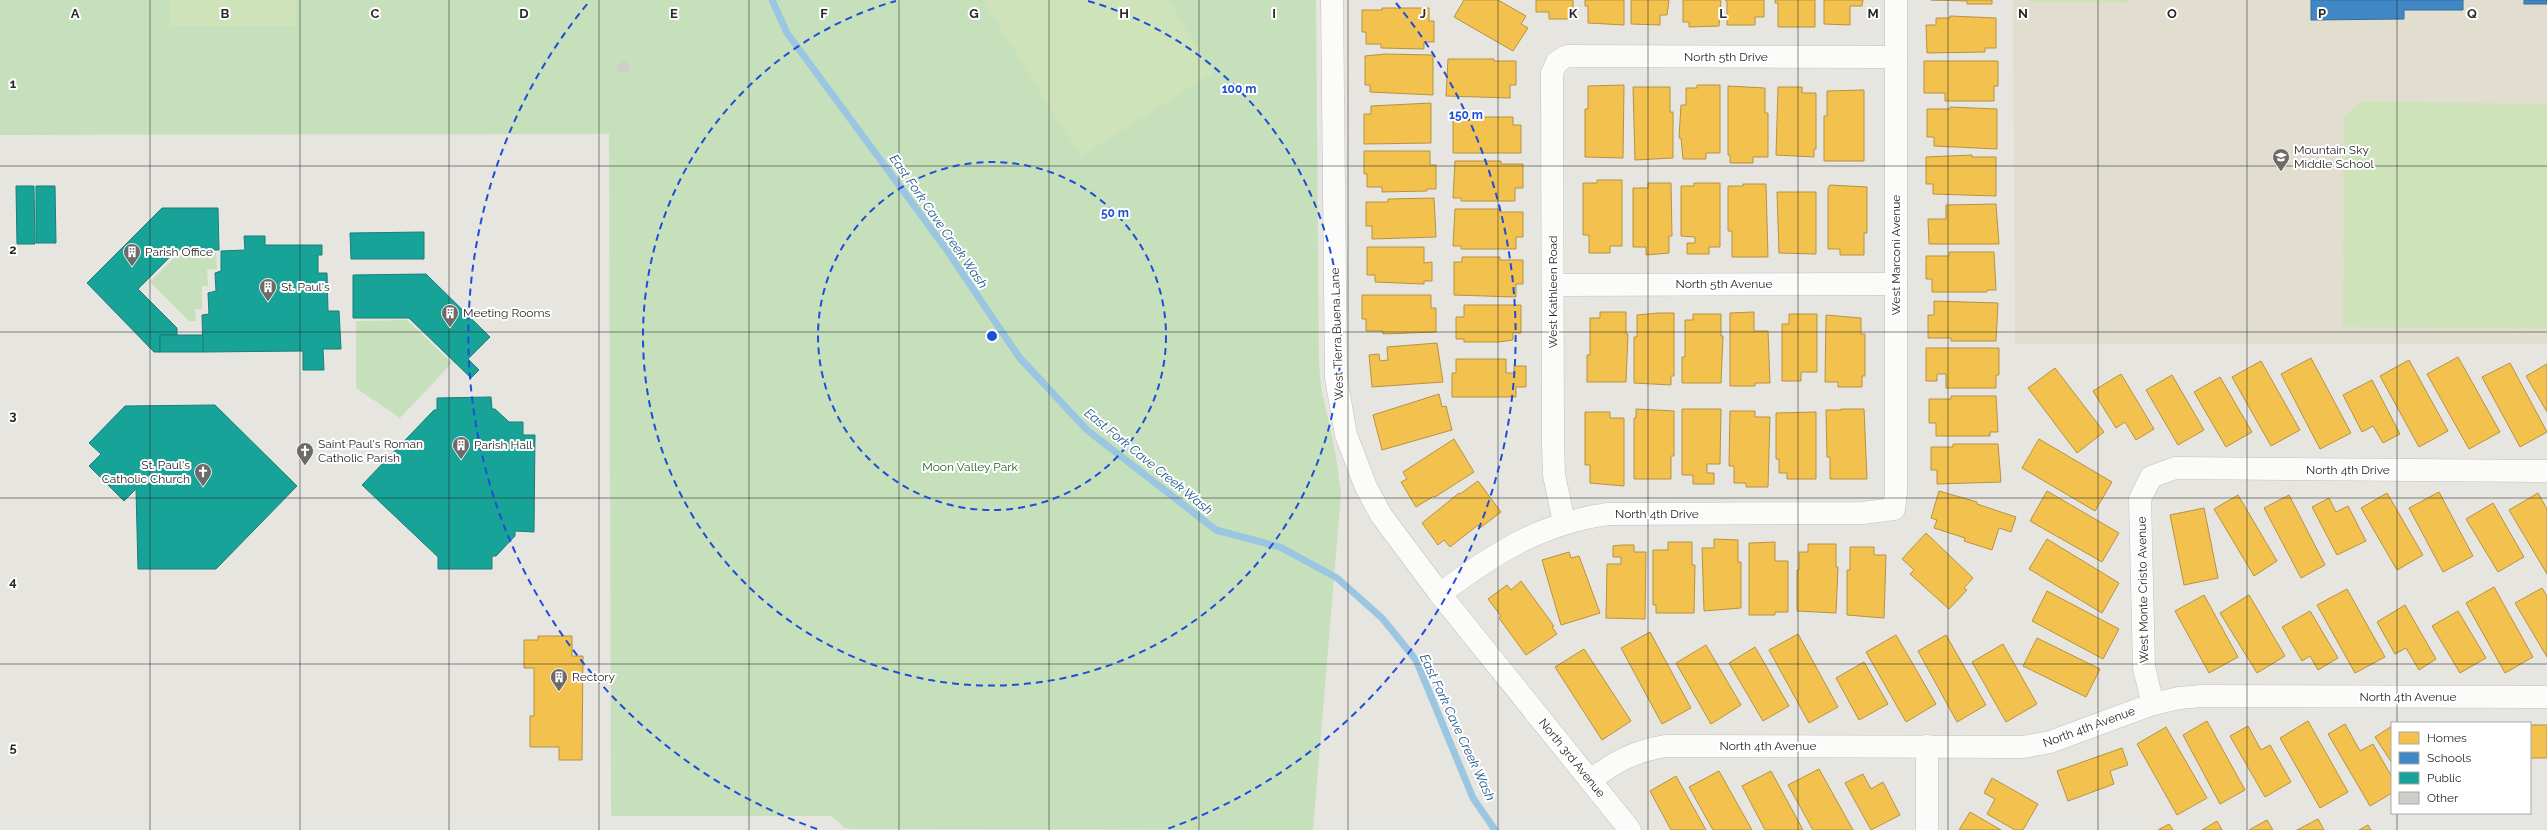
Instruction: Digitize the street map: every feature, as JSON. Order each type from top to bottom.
[{"type":"street","name":"West Tierra Buena Lane","points":[[1332,0],[1334,308],[1339,404],[1346,435],[1366,487],[1381,515],[1440,594],[1515,686]]},
{"type":"street","name":"West Marconi Avenue","points":[[1894,509],[1896,492],[1896,0]]},
{"type":"street","name":"North 5th Drive","points":[[1557,62],[1567,56],[1896,57]]},
{"type":"street","name":"West Kathleen Road","points":[[1557,62],[1552,73],[1554,475],[1564,522]]},
{"type":"street","name":"North 5th Avenue","points":[[1553,284],[1896,284]]},
{"type":"street","name":"North 4th Drive","points":[[2151,477],[2175,468],[2547,471]]},
{"type":"street","name":"West Monte Cristo Avenue","points":[[2151,477],[2140,499],[2144,668],[2153,704]]},
{"type":"street","name":"North 4th Drive","points":[[1440,594],[1510,546],[1544,529],[1564,522],[1608,514],[1862,513],[1880,512],[1894,509]]},
{"type":"street","name":"North 3rd Avenue","points":[[1515,686],[1630,830]]},
{"type":"street","name":"North 4th Avenue","points":[[1591,780],[1608,767],[1638,751],[1665,746],[2037,746],[2153,704],[2202,696],[2547,697]]},
{"type":"street","points":[[1927,746],[1927,830]]},
{"type":"shaded area","name":"Mountain Sky Middle School","points":[[2013,0],[2547,0],[2547,344],[2015,344]]},
{"type":"green space","name":"Moon Valley Park","points":[[0,0],[1316,0],[1319,363],[1321,387],[1336,455],[1341,494],[1313,830],[857,829],[845,828],[831,816],[611,816],[609,134],[0,135]]},
{"type":"green space","points":[[170,0],[296,0],[296,26],[170,26]]},
{"type":"green space","points":[[983,0],[1168,0],[1213,73],[1081,156]]},
{"type":"green space","points":[[2030,0],[2128,0],[2128,3],[2030,2]]},
{"type":"green space","points":[[2361,101],[2547,104],[2547,329],[2343,327],[2344,117]]},
{"type":"green space","points":[[216,252],[217,269],[207,270],[208,286],[202,286],[202,309],[195,309],[196,321],[189,321],[150,282],[179,253]]},
{"type":"green space","points":[[407,320],[452,363],[400,418],[356,388],[356,321]]},
{"type":"building: Homes","points":[[1464,0],[1498,0],[1526,16],[1521,24],[1528,28],[1513,51],[1454,17]]},
{"type":"building: Homes","points":[[1536,0],[1573,0],[1573,19],[1549,19],[1549,12],[1536,12]]},
{"type":"building: Homes","points":[[1585,0],[1624,0],[1624,25],[1588,23],[1588,6],[1585,6]]},
{"type":"building: Homes","points":[[1631,0],[1669,0],[1667,15],[1660,15],[1660,25],[1631,24]]},
{"type":"building: Homes","points":[[1683,0],[1721,0],[1719,26],[1689,27],[1689,22],[1683,22]]},
{"type":"building: Homes","points":[[1725,0],[1764,0],[1764,17],[1755,17],[1755,25],[1727,25],[1727,2]]},
{"type":"building: Homes","points":[[1775,0],[1815,0],[1815,27],[1778,27],[1778,3],[1775,3]]},
{"type":"building: Homes","points":[[1824,0],[1863,0],[1862,6],[1850,6],[1850,25],[1824,24]]},
{"type":"building: Homes","points":[[1931,0],[1992,0],[1992,4],[1967,4],[1967,1]]},
{"type":"building: Homes","points":[[1382,8],[1429,8],[1429,21],[1434,21],[1434,42],[1424,42],[1424,49],[1381,48],[1381,44],[1366,44],[1366,32],[1362,32],[1362,10],[1382,10]]},
{"type":"building: Homes","points":[[1950,16],[1996,18],[1996,48],[1985,48],[1985,52],[1927,53],[1926,25],[1936,25],[1936,18],[1950,18]]},
{"type":"building: Homes","points":[[1386,54],[1433,55],[1433,95],[1370,92],[1370,85],[1365,85],[1365,56]]},
{"type":"building: Homes","points":[[1448,59],[1494,59],[1494,61],[1516,61],[1516,85],[1510,85],[1510,98],[1446,96]]},
{"type":"building: Homes","points":[[1924,61],[1998,61],[1998,86],[1994,86],[1994,101],[1945,101],[1945,93],[1924,93]]},
{"type":"building: Homes","points":[[1624,85],[1623,158],[1585,157],[1585,109],[1588,109],[1588,86]]},
{"type":"building: Homes","points":[[1697,85],[1720,85],[1720,153],[1706,153],[1706,159],[1683,159],[1681,138],[1679,138],[1681,105],[1686,105],[1686,88],[1697,88]]},
{"type":"building: Homes","points":[[1728,86],[1765,88],[1765,113],[1768,113],[1768,157],[1753,157],[1753,163],[1730,163],[1730,155],[1728,155]]},
{"type":"building: Homes","points":[[1633,87],[1670,87],[1670,112],[1673,112],[1673,158],[1635,160]]},
{"type":"building: Homes","points":[[1778,87],[1802,87],[1802,93],[1816,93],[1816,149],[1814,149],[1814,157],[1776,155]]},
{"type":"building: Homes","points":[[1864,90],[1864,161],[1824,161],[1824,116],[1827,116],[1827,91]]},
{"type":"building: Homes","points":[[1431,103],[1431,143],[1364,144],[1364,114],[1371,114],[1371,106]]},
{"type":"building: Homes","points":[[1950,107],[1997,109],[1997,149],[1934,146],[1934,137],[1927,137],[1927,109],[1950,109]]},
{"type":"building: Homes","points":[[1453,114],[1478,114],[1478,117],[1513,117],[1513,125],[1521,125],[1521,153],[1453,153]]},
{"type":"building: Homes","points":[[1364,151],[1430,151],[1430,165],[1436,165],[1436,189],[1427,189],[1427,191],[1382,192],[1382,187],[1367,187],[1367,174],[1364,174]]},
{"type":"building: Homes","points":[[1972,155],[1972,157],[1996,157],[1996,196],[1933,194],[1933,184],[1926,184],[1926,157]]},
{"type":"building: Homes","points":[[1455,161],[1501,161],[1501,164],[1523,164],[1523,188],[1515,188],[1515,201],[1461,201],[1461,198],[1453,198]]},
{"type":"building: Homes","points":[[1597,180],[1622,180],[1622,246],[1610,246],[1610,253],[1589,253],[1589,235],[1583,235],[1583,183],[1597,183]]},
{"type":"building: Homes","points":[[1648,183],[1671,183],[1672,236],[1669,236],[1669,253],[1646,255],[1646,247],[1633,247],[1633,188],[1648,188]]},
{"type":"building: Homes","points":[[1694,183],[1720,183],[1720,247],[1709,247],[1709,254],[1687,254],[1687,243],[1695,243],[1695,237],[1681,236],[1681,186],[1694,186]]},
{"type":"building: Homes","points":[[1743,184],[1766,184],[1768,257],[1732,257],[1732,231],[1728,231],[1728,186],[1743,186]]},
{"type":"building: Homes","points":[[1830,185],[1867,187],[1867,233],[1864,233],[1864,255],[1840,255],[1840,249],[1828,249],[1828,188]]},
{"type":"building: Homes","points":[[1777,192],[1816,192],[1816,254],[1779,253]]},
{"type":"building: Homes","points":[[1434,198],[1436,237],[1372,239],[1372,226],[1366,226],[1366,202],[1388,202],[1388,199]]},
{"type":"building: Homes","points":[[1996,204],[1999,244],[1929,244],[1928,219],[1946,219],[1946,205]]},
{"type":"building: Homes","points":[[1455,209],[1500,209],[1500,212],[1523,212],[1523,237],[1516,237],[1516,249],[1461,249],[1461,246],[1453,246]]},
{"type":"building: Homes","points":[[1367,247],[1424,247],[1424,263],[1432,262],[1432,281],[1424,281],[1424,284],[1375,282],[1375,275],[1367,275]]},
{"type":"building: Homes","points":[[1949,252],[1994,252],[1996,290],[1987,290],[1987,292],[1932,292],[1932,279],[1926,279],[1926,256],[1949,256]]},
{"type":"building: Homes","points":[[1462,257],[1500,257],[1500,260],[1523,260],[1523,284],[1516,284],[1516,297],[1454,295],[1454,262],[1462,262]]},
{"type":"building: Homes","points":[[1362,295],[1431,295],[1431,308],[1436,308],[1436,332],[1383,334],[1383,331],[1366,331],[1366,319],[1362,319]]},
{"type":"building: Homes","points":[[1934,301],[1998,303],[1996,341],[1951,341],[1951,338],[1928,338],[1928,315],[1934,315]]},
{"type":"building: Homes","points":[[1464,305],[1521,305],[1521,333],[1513,333],[1513,340],[1499,342],[1464,342],[1464,339],[1456,339],[1456,317],[1464,317]]},
{"type":"building: Homes","points":[[1600,312],[1626,312],[1626,334],[1628,334],[1626,382],[1587,382],[1587,355],[1590,355],[1590,318],[1600,318]]},
{"type":"building: Homes","points":[[1754,312],[1754,331],[1768,331],[1770,383],[1755,383],[1755,386],[1730,386],[1730,313]]},
{"type":"building: Homes","points":[[1674,313],[1674,376],[1671,376],[1671,385],[1634,383],[1634,337],[1637,337],[1637,315]]},
{"type":"building: Homes","points":[[1693,314],[1721,314],[1721,336],[1723,336],[1721,383],[1682,383],[1682,357],[1685,357],[1685,320],[1693,320]]},
{"type":"building: Homes","points":[[1789,314],[1817,314],[1817,372],[1801,372],[1801,381],[1782,381],[1782,324],[1789,324]]},
{"type":"building: Homes","points":[[1826,315],[1861,318],[1861,334],[1865,334],[1865,376],[1862,376],[1862,387],[1838,387],[1838,382],[1825,382]]},
{"type":"building: Homes","points":[[1437,343],[1443,382],[1372,387],[1369,355],[1379,354],[1380,361],[1388,360],[1387,347]]},
{"type":"building: Homes","points":[[1926,348],[1999,348],[1999,375],[1996,375],[1996,388],[1946,388],[1946,374],[1937,374],[1937,381],[1926,381]]},
{"type":"building: Homes","points":[[2458,357],[2500,432],[2469,449],[2427,374]]},
{"type":"building: Homes","points":[[2311,358],[2351,433],[2320,449],[2281,374]]},
{"type":"building: Homes","points":[[1456,359],[1506,359],[1506,373],[1514,373],[1514,366],[1526,366],[1526,387],[1516,387],[1516,397],[1452,397],[1452,373],[1456,373]]},
{"type":"building: Homes","points":[[2409,360],[2448,431],[2419,447],[2380,376]]},
{"type":"building: Homes","points":[[2261,361],[2300,430],[2271,446],[2232,377]]},
{"type":"building: Homes","points":[[2510,363],[2547,432],[2520,447],[2482,377]]},
{"type":"building: Homes","points":[[2547,364],[2547,412],[2526,376]]},
{"type":"building: Homes","points":[[2055,368],[2104,432],[2077,453],[2028,388]]},
{"type":"building: Homes","points":[[2121,374],[2154,429],[2136,440],[2125,422],[2116,428],[2093,391]]},
{"type":"building: Homes","points":[[2172,375],[2204,430],[2178,445],[2146,390]]},
{"type":"building: Homes","points":[[2220,377],[2252,432],[2226,447],[2194,392]]},
{"type":"building: Homes","points":[[2372,380],[2400,434],[2383,443],[2373,426],[2362,432],[2343,395]]},
{"type":"building: Homes","points":[[1439,394],[1442,407],[1446,406],[1452,430],[1382,450],[1373,415]]},
{"type":"building: Homes","points":[[1951,396],[1996,396],[1998,432],[1990,432],[1990,436],[1936,436],[1936,423],[1929,423],[1929,399],[1951,399]]},
{"type":"building: Homes","points":[[1636,409],[1674,411],[1674,456],[1671,456],[1671,479],[1634,479],[1634,418],[1636,418]]},
{"type":"building: Homes","points":[[1682,409],[1721,409],[1720,464],[1707,464],[1707,473],[1714,473],[1714,484],[1693,484],[1693,475],[1682,475]]},
{"type":"building: Homes","points":[[1864,409],[1867,479],[1830,479],[1830,457],[1827,457],[1826,410]]},
{"type":"building: Homes","points":[[1730,411],[1755,411],[1755,417],[1770,417],[1768,487],[1746,487],[1746,483],[1734,483],[1734,466],[1729,466]]},
{"type":"building: Homes","points":[[1585,412],[1610,412],[1610,418],[1624,418],[1624,486],[1590,483],[1590,465],[1585,465]]},
{"type":"building: Homes","points":[[1816,412],[1816,479],[1787,479],[1787,473],[1779,473],[1779,459],[1776,459],[1776,413]]},
{"type":"building: Homes","points":[[1454,439],[1474,472],[1435,497],[1434,496],[1416,507],[1401,482],[1407,479],[1403,472]]},
{"type":"building: Homes","points":[[2039,439],[2112,482],[2095,511],[2022,468]]},
{"type":"building: Homes","points":[[1953,444],[1998,444],[2001,482],[1937,484],[1937,470],[1931,470],[1931,447],[1953,447]]},
{"type":"building: Homes","points":[[1478,481],[1501,512],[1480,528],[1478,525],[1450,547],[1444,540],[1438,545],[1422,523],[1459,493],[1460,494]]},
{"type":"building: Homes","points":[[1939,491],[1977,502],[1977,504],[2016,517],[2011,532],[1999,528],[1992,550],[1964,541],[1965,538],[1934,528],[1937,520],[1931,518]]},
{"type":"building: Homes","points":[[2047,491],[2119,533],[2102,562],[2030,521]]},
{"type":"building: Homes","points":[[2439,492],[2473,556],[2443,572],[2409,508]]},
{"type":"building: Homes","points":[[2387,493],[2423,555],[2397,570],[2361,508]]},
{"type":"building: Homes","points":[[2538,493],[2547,509],[2547,574],[2509,510]]},
{"type":"building: Homes","points":[[2238,495],[2277,561],[2254,576],[2214,509]]},
{"type":"building: Homes","points":[[2289,495],[2325,565],[2301,578],[2264,508]]},
{"type":"building: Homes","points":[[2329,498],[2336,512],[2348,506],[2366,541],[2337,555],[2312,507]]},
{"type":"building: Homes","points":[[2493,503],[2524,557],[2498,572],[2466,519]]},
{"type":"building: Homes","points":[[2204,508],[2218,578],[2184,585],[2170,515]]},
{"type":"building: Homes","points":[[1926,533],[1973,578],[1964,588],[1967,590],[1949,609],[1910,574],[1914,570],[1902,559]]},
{"type":"building: Homes","points":[[1714,539],[1738,540],[1738,562],[1741,562],[1741,608],[1704,611],[1702,548],[1714,548]]},
{"type":"building: Homes","points":[[2047,539],[2119,583],[2102,613],[2029,569]]},
{"type":"building: Homes","points":[[1668,542],[1692,542],[1692,565],[1695,565],[1694,613],[1656,613],[1656,605],[1653,605],[1653,550],[1668,550]]},
{"type":"building: Homes","points":[[1775,542],[1775,561],[1788,561],[1788,612],[1775,612],[1775,615],[1749,615],[1749,543]]},
{"type":"building: Homes","points":[[1808,544],[1836,544],[1836,567],[1838,567],[1836,613],[1797,611],[1797,570],[1799,570],[1799,552],[1808,552]]},
{"type":"building: Homes","points":[[1634,545],[1634,552],[1646,552],[1645,619],[1606,618],[1607,564],[1621,564],[1621,557],[1613,557],[1613,546]]},
{"type":"building: Homes","points":[[1850,547],[1874,547],[1874,555],[1886,555],[1884,618],[1847,615],[1847,570],[1850,570]]},
{"type":"building: Homes","points":[[1569,552],[1571,558],[1579,556],[1600,613],[1561,625],[1542,560]]},
{"type":"building: Homes","points":[[1521,581],[1554,626],[1552,627],[1557,634],[1526,655],[1499,618],[1501,616],[1488,599],[1507,585],[1511,590]]},
{"type":"building: Homes","points":[[2494,587],[2533,657],[2505,673],[2466,603]]},
{"type":"building: Homes","points":[[2542,588],[2547,596],[2547,657],[2515,603]]},
{"type":"building: Homes","points":[[2347,589],[2385,657],[2355,673],[2317,605]]},
{"type":"building: Homes","points":[[2047,591],[2119,629],[2103,659],[2032,621]]},
{"type":"building: Homes","points":[[2204,595],[2238,657],[2209,673],[2175,611]]},
{"type":"building: Homes","points":[[2249,595],[2285,656],[2257,673],[2220,613]]},
{"type":"building: Homes","points":[[2405,605],[2436,659],[2419,670],[2406,648],[2395,654],[2377,622]]},
{"type":"building: Homes","points":[[2310,611],[2338,658],[2318,670],[2310,656],[2302,661],[2282,627]]},
{"type":"building: Homes","points":[[2458,611],[2486,658],[2460,673],[2432,626]]},
{"type":"building: Homes","points":[[1650,632],[1691,708],[1662,724],[1621,648]]},
{"type":"building: Homes","points":[[1798,634],[1838,707],[1809,723],[1769,650]]},
{"type":"building: Homes","points":[[1896,635],[1936,704],[1906,722],[1866,652]]},
{"type":"building: Homes","points":[[1946,635],[1986,705],[1957,722],[1918,651]]},
{"type":"building: Homes","name":"Rectory","points":[[538,636],[572,636],[572,656],[583,656],[582,760],[559,760],[559,747],[530,747],[530,716],[534,716],[534,668],[524,668],[524,640],[538,640]]},
{"type":"building: Homes","points":[[2037,638],[2100,669],[2086,697],[2023,666]]},
{"type":"building: Homes","points":[[2003,644],[2037,704],[2006,722],[1972,662]]},
{"type":"building: Homes","points":[[1706,645],[1741,705],[1711,724],[1676,663]]},
{"type":"building: Homes","points":[[1755,647],[1789,706],[1763,721],[1729,663]]},
{"type":"building: Homes","points":[[1584,649],[1631,721],[1602,740],[1555,667]]},
{"type":"building: Homes","points":[[1864,662],[1888,704],[1859,720],[1836,678]]},
{"type":"building: Homes","points":[[2207,721],[2245,790],[2220,804],[2183,735]]},
{"type":"building: Homes","points":[[2308,721],[2348,792],[2320,808],[2280,738]]},
{"type":"building: Homes","points":[[2345,724],[2360,751],[2373,744],[2391,775],[2391,794],[2370,806],[2328,734]]},
{"type":"building: Homes","points":[[2531,725],[2547,725],[2547,758],[2531,758]]},
{"type":"building: Homes","points":[[2248,726],[2261,750],[2270,745],[2291,782],[2265,797],[2230,736]]},
{"type":"building: Homes","points":[[2166,727],[2207,798],[2177,815],[2137,744]]},
{"type":"building: Homes","points":[[2391,727],[2391,761],[2375,737]]},
{"type":"building: Homes","points":[[2122,748],[2128,765],[2110,771],[2114,784],[2068,801],[2057,771]]},
{"type":"building: Homes","points":[[1819,769],[1853,830],[1813,830],[1788,785]]},
{"type":"building: Homes","points":[[1719,771],[1752,830],[1713,830],[1689,787]]},
{"type":"building: Homes","points":[[1771,771],[1803,830],[1765,830],[1742,786]]},
{"type":"building: Homes","points":[[1863,774],[1871,789],[1883,782],[1900,815],[1871,830],[1845,783]]},
{"type":"building: Homes","points":[[1676,776],[1706,830],[1671,830],[1650,791]]},
{"type":"building: Homes","points":[[1992,778],[2038,804],[2023,830],[2015,830],[1987,814],[1995,799],[1984,793]]},
{"type":"building: Homes","points":[[1970,812],[2001,830],[1959,830]]},
{"type":"building: Homes","points":[[2318,819],[2324,830],[2297,830]]},
{"type":"building: Homes","points":[[2267,820],[2273,830],[2249,830]]},
{"type":"building: Homes","points":[[2217,821],[2222,830],[2202,830]]},
{"type":"building: Homes","points":[[2169,824],[2173,830],[2158,830]]},
{"type":"building: Homes","points":[[2368,825],[2371,830],[2359,830]]},
{"type":"building: Schools","points":[[2311,0],[2463,0],[2463,10],[2404,10],[2404,19],[2311,20]]},
{"type":"building: Schools","points":[[2524,0],[2547,0],[2547,4],[2524,4]]},
{"type":"building: Public","points":[[16,186],[34,186],[35,244],[17,244]]},
{"type":"building: Public","points":[[36,186],[55,186],[56,243],[36,243]]},
{"type":"building: Public","name":"Parish Office","points":[[162,208],[218,208],[219,250],[177,250],[138,289],[177,328],[177,335],[160,335],[160,352],[154,352],[87,283]]},
{"type":"building: Public","points":[[424,232],[424,259],[351,259],[350,233]]},
{"type":"building: Public","name":"St. Paul's","points":[[244,236],[265,236],[265,245],[322,245],[322,255],[318,255],[318,273],[327,273],[328,311],[339,311],[341,349],[323,349],[324,370],[303,370],[303,351],[203,352],[202,315],[209,314],[208,293],[216,291],[215,273],[221,271],[221,251],[245,250]]},
{"type":"building: Public","name":"Meeting Rooms","points":[[426,274],[490,337],[468,359],[479,370],[471,378],[409,318],[353,318],[353,275]]},
{"type":"building: Public","points":[[160,335],[203,335],[203,352],[160,352]]},
{"type":"building: Public","name":"Parish Hall","points":[[491,397],[492,409],[495,409],[509,422],[523,422],[523,435],[535,435],[534,532],[515,531],[515,536],[496,556],[492,556],[492,569],[438,569],[438,557],[362,485],[434,410],[437,410],[437,398]]},
{"type":"building: Public","name":"St. Paul's Catholic Church","points":[[215,405],[297,486],[216,569],[138,569],[136,489],[124,501],[89,466],[101,454],[89,443],[125,406]]},
{"type":"building: Other","points":[[620,62],[627,62],[630,68],[627,73],[620,73],[617,67]]},
{"type":"waterway","name":"East Fork Cave Creek Wash","points":[[772,0],[787,33],[946,249],[1019,357],[1087,430],[1216,530],[1280,547],[1337,578],[1382,618],[1416,660],[1473,798],[1495,830]]},
{"type":"place","name":"Mountain Sky Middle School","points":[[2281,172]]},
{"type":"place","name":"Parish Office","points":[[132,267]]},
{"type":"place","name":"St. Paul's","points":[[268,302]]},
{"type":"place","name":"Meeting Rooms","points":[[450,328]]},
{"type":"place","name":"Parish Hall","points":[[461,460]]},
{"type":"place","name":"Saint Paul's Roman Catholic Parish","points":[[305,466]]},
{"type":"place","name":"St. Paul's Catholic Church","points":[[203,487]]},
{"type":"place","name":"Rectory","points":[[559,692]]}]
